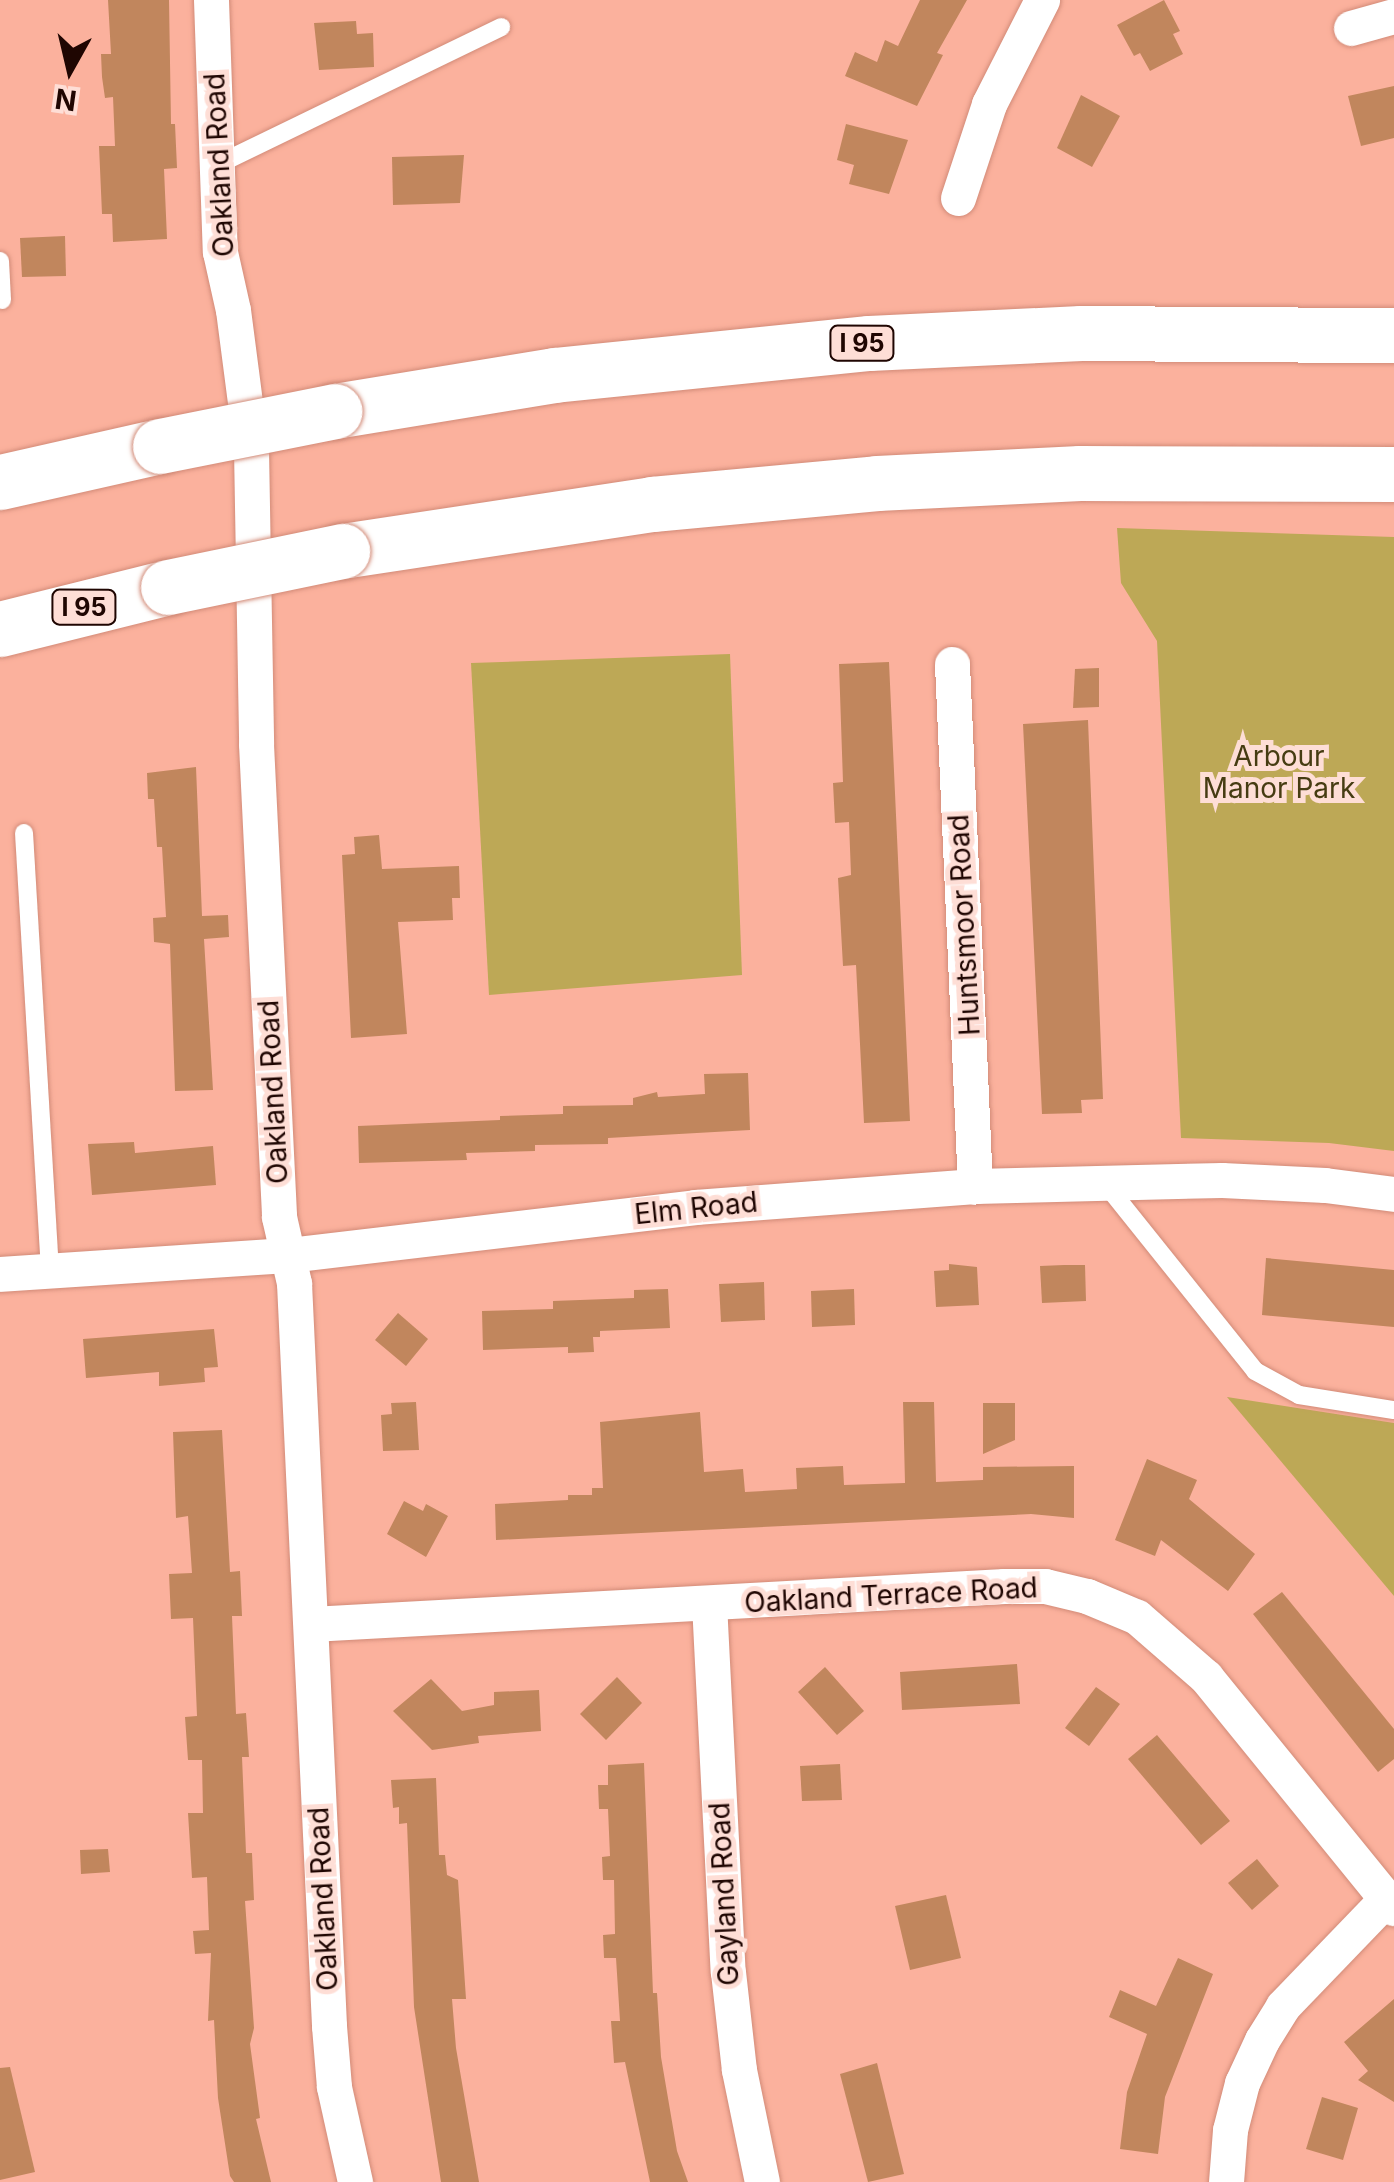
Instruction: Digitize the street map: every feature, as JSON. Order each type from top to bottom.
[{"type":"highway","name":"I 95","points":[[0,482],[334,411],[554,375],[869,343],[1146,332],[1394,335]]},
{"type":"highway","name":"I 95","points":[[0,629],[168,587],[342,552],[652,504],[878,483],[1080,473],[1394,474]]},
{"type":"street","name":"Oakland Road","points":[[211,0],[220,252],[233,310],[251,449],[258,783],[278,1217],[294,1283],[329,2026],[334,2087],[355,2182]]},
{"type":"street","points":[[958,198],[988,104],[1042,0]]},
{"type":"street","points":[[1351,28],[1394,16]]},
{"type":"street","name":"Huntsmoor Road","points":[[952,664],[975,1186]]},
{"type":"street","name":"Elm Road","points":[[0,1274],[288,1254],[695,1207],[975,1186],[1103,1180],[1325,1184],[1394,1194]]},
{"type":"street","name":"Oakland Terrace Road","points":[[311,1624],[1045,1586],[1087,1596],[1137,1618],[1206,1677],[1390,1904]]},
{"type":"street","name":"Gayland Road","points":[[709,1603],[728,1972],[739,2070],[762,2182]]},
{"type":"street","points":[[1226,2182],[1230,2130],[1242,2083],[1262,2040],[1283,2006],[1390,1904]]},
{"type":"lane","points":[[217,165],[501,27]]},
{"type":"lane","points":[[0,261],[2,300]]},
{"type":"lane","points":[[24,834],[50,1271]]},
{"type":"lane","points":[[1103,1180],[1255,1371],[1299,1395],[1394,1410]]},
{"type":"green space","name":"Arbour Manor Park","points":[[1117,528],[1394,537],[1394,1151],[1329,1143],[1181,1138],[1157,641],[1121,583]]},
{"type":"green space","points":[[730,654],[742,975],[489,995],[471,663]]},
{"type":"green space","points":[[1227,1397],[1394,1423],[1394,1596]]},
{"type":"building","points":[[108,0],[169,0],[171,124],[175,124],[177,168],[164,169],[167,239],[113,242],[112,214],[102,214],[99,146],[115,146],[113,97],[105,98],[102,77],[101,54],[111,54]]},
{"type":"building","points":[[920,0],[967,0],[937,53],[943,55],[917,106],[845,76],[855,52],[877,62],[885,40],[898,46]]},
{"type":"building","points":[[1164,0],[1180,31],[1173,34],[1183,54],[1150,71],[1140,53],[1134,56],[1117,25]]},
{"type":"building","points":[[356,21],[357,34],[373,33],[374,67],[319,70],[314,23]]},
{"type":"building","points":[[1394,86],[1394,138],[1361,146],[1348,96]]},
{"type":"building","points":[[1081,95],[1120,116],[1092,167],[1057,148]]},
{"type":"building","points":[[846,124],[908,140],[889,194],[849,184],[854,165],[837,160]]},
{"type":"building","points":[[464,155],[460,203],[393,205],[392,157]]},
{"type":"building","points":[[65,236],[66,276],[22,277],[20,238]]},
{"type":"building","points":[[889,662],[910,1121],[864,1123],[856,965],[843,966],[838,878],[851,875],[849,822],[835,823],[833,783],[843,782],[839,664]]},
{"type":"building","points":[[1099,668],[1099,707],[1073,708],[1075,669]]},
{"type":"building","points":[[1088,720],[1103,1099],[1081,1100],[1082,1113],[1042,1114],[1023,724]]},
{"type":"building","points":[[196,767],[202,916],[228,915],[229,937],[204,939],[213,1090],[175,1091],[170,944],[154,942],[153,918],[166,917],[162,847],[157,847],[154,799],[148,799],[147,773]]},
{"type":"building","points":[[379,835],[382,869],[459,866],[460,898],[452,898],[453,920],[398,922],[407,1034],[351,1038],[342,855],[355,854],[354,837]]},
{"type":"building","points":[[748,1073],[750,1130],[608,1138],[608,1144],[535,1145],[535,1151],[466,1153],[467,1160],[359,1163],[358,1126],[500,1120],[500,1116],[563,1114],[563,1106],[633,1105],[633,1098],[657,1092],[658,1097],[705,1094],[704,1074]]},
{"type":"building","points":[[134,1142],[135,1153],[213,1146],[216,1185],[92,1195],[88,1144]]},
{"type":"building","points":[[1266,1258],[1394,1270],[1394,1327],[1262,1315]]},
{"type":"building","points":[[949,1264],[977,1267],[979,1305],[936,1307],[934,1271],[949,1270]]},
{"type":"building","points":[[1085,1265],[1086,1301],[1042,1303],[1040,1266]]},
{"type":"building","points":[[764,1282],[765,1320],[721,1322],[719,1284]]},
{"type":"building","points":[[668,1289],[670,1328],[600,1331],[600,1337],[593,1337],[594,1352],[568,1353],[568,1347],[483,1350],[482,1311],[553,1309],[553,1301],[634,1298],[634,1290]]},
{"type":"building","points":[[854,1289],[855,1325],[812,1327],[811,1291]]},
{"type":"building","points":[[398,1313],[428,1339],[406,1366],[375,1340]]},
{"type":"building","points":[[214,1329],[218,1367],[204,1368],[205,1382],[159,1386],[159,1372],[86,1378],[83,1339]]},
{"type":"building","points":[[416,1402],[419,1450],[383,1451],[381,1415],[392,1414],[391,1403]]},
{"type":"building","points":[[903,1402],[934,1402],[936,1482],[983,1480],[983,1467],[1074,1466],[1074,1518],[1031,1514],[496,1540],[495,1504],[568,1500],[568,1495],[592,1495],[592,1488],[603,1488],[600,1422],[700,1412],[704,1472],[743,1469],[745,1492],[797,1489],[796,1468],[843,1466],[844,1485],[905,1483]]},
{"type":"building","points":[[983,1403],[1015,1403],[1015,1440],[983,1454]]},
{"type":"building","points":[[222,1430],[230,1572],[240,1571],[242,1616],[232,1616],[236,1714],[246,1713],[249,1757],[242,1757],[246,1853],[252,1853],[254,1900],[245,1901],[254,2028],[250,2044],[260,2118],[256,2119],[271,2182],[234,2182],[230,2176],[218,2098],[214,2020],[208,2021],[211,1953],[195,1954],[193,1931],[209,1930],[207,1877],[192,1878],[188,1813],[203,1813],[202,1760],[188,1760],[185,1717],[197,1716],[193,1618],[171,1619],[169,1574],[192,1573],[188,1516],[176,1518],[173,1432]]},
{"type":"building","points":[[1147,1459],[1197,1480],[1189,1499],[1255,1554],[1228,1591],[1161,1540],[1155,1556],[1115,1540]]},
{"type":"building","points":[[404,1501],[423,1511],[426,1504],[448,1516],[426,1557],[387,1534]]},
{"type":"building","points":[[1282,1592],[1394,1729],[1394,1759],[1378,1772],[1253,1614]]},
{"type":"building","points":[[1017,1664],[1020,1704],[902,1710],[900,1672]]},
{"type":"building","points":[[825,1667],[864,1711],[837,1735],[798,1692]]},
{"type":"building","points":[[617,1677],[642,1703],[606,1740],[580,1714]]},
{"type":"building","points":[[431,1679],[462,1711],[494,1705],[494,1692],[539,1690],[541,1731],[478,1736],[479,1743],[432,1750],[393,1711]]},
{"type":"building","points":[[1096,1687],[1120,1704],[1089,1746],[1065,1728]]},
{"type":"building","points":[[1157,1735],[1230,1821],[1201,1845],[1128,1759]]},
{"type":"building","points":[[644,1763],[653,1993],[657,1993],[661,2057],[677,2151],[688,2182],[650,2182],[625,2062],[614,2063],[611,2021],[620,2021],[616,1958],[604,1958],[603,1935],[615,1934],[614,1880],[603,1880],[602,1857],[610,1856],[608,1809],[599,1809],[598,1785],[608,1785],[608,1765]]},
{"type":"building","points":[[840,1764],[842,1800],[802,1801],[800,1766]]},
{"type":"building","points":[[436,1778],[439,1855],[445,1855],[447,1875],[458,1880],[466,1999],[452,1999],[456,2048],[479,2182],[441,2182],[414,2007],[407,1823],[399,1824],[399,1807],[393,1808],[391,1780]]},
{"type":"building","points":[[108,1849],[110,1872],[81,1874],[80,1850]]},
{"type":"building","points":[[1257,1859],[1279,1886],[1252,1910],[1228,1883]]},
{"type":"building","points":[[946,1895],[961,1958],[910,1970],[895,1906]]},
{"type":"building","points":[[1178,1958],[1213,1974],[1165,2097],[1158,2154],[1120,2149],[1127,2092],[1147,2034],[1109,2017],[1120,1990],[1156,2006]]},
{"type":"building","points":[[1394,1999],[1394,2102],[1358,2080],[1368,2071],[1344,2042]]},
{"type":"building","points":[[877,2063],[904,2174],[868,2182],[840,2074]]},
{"type":"building","points":[[10,2067],[35,2172],[0,2180],[0,2068]]},
{"type":"building","points":[[1322,2097],[1358,2108],[1343,2160],[1306,2149]]}]
